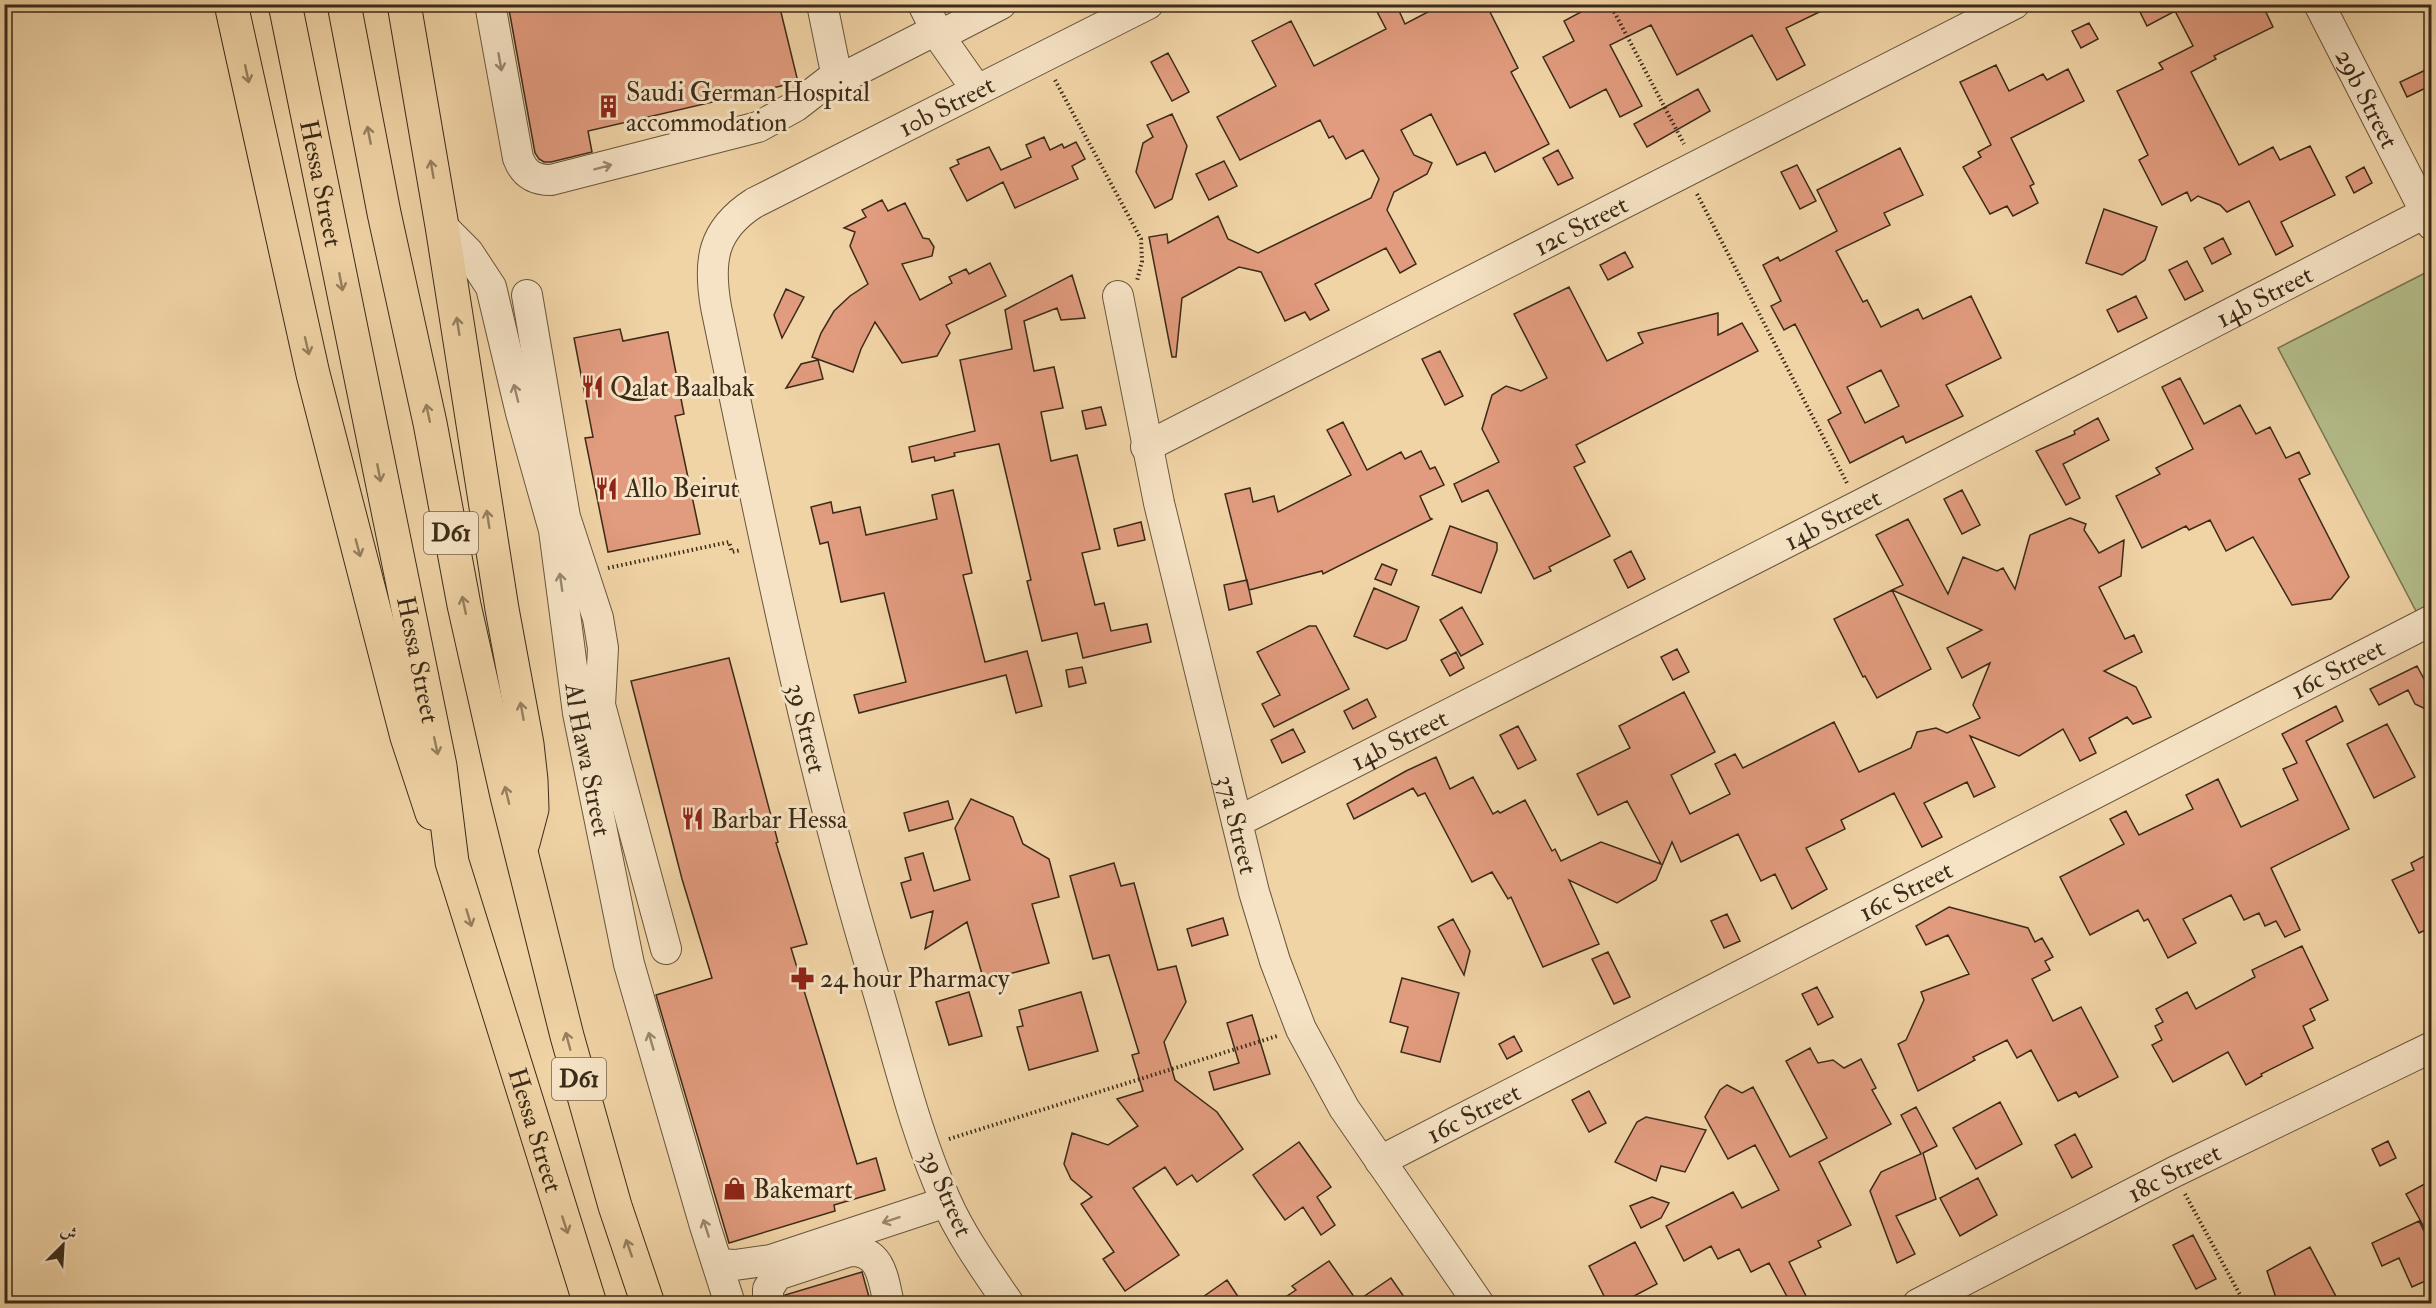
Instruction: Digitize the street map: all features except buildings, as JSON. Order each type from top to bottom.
[{"type":"main road","points":[[231,4],[311,363],[346,503],[413,759],[452,862]]},
{"type":"main road","name":"Hessa Street","points":[[285,4],[440,766],[452,862],[590,1304]]},
{"type":"main road","name":"D61","points":[[344,4],[384,213],[430,423],[464,605],[521,852],[567,1036],[605,1172],[648,1304]]},
{"type":"main road","points":[[404,4],[442,226],[502,609],[527,744],[532,809],[521,852]]},
{"type":"street","points":[[490,4],[518,158],[526,173],[542,180],[550,180],[758,127],[796,106],[840,72]]},
{"type":"street","points":[[822,4],[834,63],[840,72],[850,74],[933,24],[1001,4]]},
{"type":"street","name":"10b Street","points":[[722,234],[741,211],[754,203],[1148,4]]},
{"type":"street","name":"12c Street","points":[[1146,447],[2014,4]]},
{"type":"street","name":"29b Street","points":[[2319,4],[2428,219]]},
{"type":"street","points":[[933,24],[968,95]]},
{"type":"street","name":"14b Street","points":[[1237,822],[2428,219]]},
{"type":"street","name":"Al Hawa Street","points":[[442,226],[468,252],[491,287],[521,412],[554,530],[578,713],[628,964],[730,1304]]},
{"type":"street","name":"39 Street","points":[[722,234],[715,249],[712,283],[796,684],[842,864],[925,1146],[946,1202],[976,1255],[1009,1304]]},
{"type":"street","points":[[527,295],[565,516],[598,618],[603,648],[600,705],[666,949]]},
{"type":"street","name":"37a Street","points":[[1119,302],[1146,447],[1254,892],[1272,952],[1301,1029],[1334,1091],[1479,1304]]},
{"type":"street","points":[[566,625],[580,624],[598,618]]},
{"type":"street","name":"16c Street","points":[[1380,1161],[2432,620]]},
{"type":"street","points":[[570,660],[603,648]]},
{"type":"street","name":"18c Street","points":[[1918,1304],[2174,1172],[2432,1047]]},
{"type":"street","points":[[718,1264],[735,1265],[771,1260],[946,1202]]},
{"type":"street","points":[[768,1304],[768,1289],[777,1275],[858,1250],[873,1257],[878,1263],[889,1304]]},
{"type":"path","points":[[1610,4],[1858,506]]},
{"type":"path","points":[[1043,58],[1141,239],[1140,272],[1135,285],[1119,302]]},
{"type":"path","points":[[609,579],[606,568],[729,542],[732,552],[766,545]]},
{"type":"path","points":[[925,1146],[1301,1029]]},
{"type":"path","points":[[2174,1172],[2245,1304]]},
{"type":"green space","points":[[2425,273],[2432,285],[2431,606],[2417,613],[2278,348]]},
{"type":"place","name":"Saudi German Hospital accommodation","points":[[608,107]]},
{"type":"place","name":"Qalat Baalbak","points":[[592,387]]},
{"type":"place","name":"Allo Beirut","points":[[607,488]]},
{"type":"place","name":"Barbar Hessa","points":[[693,819]]},
{"type":"place","name":"24 hour Pharmacy","points":[[802,978]]},
{"type":"place","name":"Bakemart","points":[[735,1189]]}]
